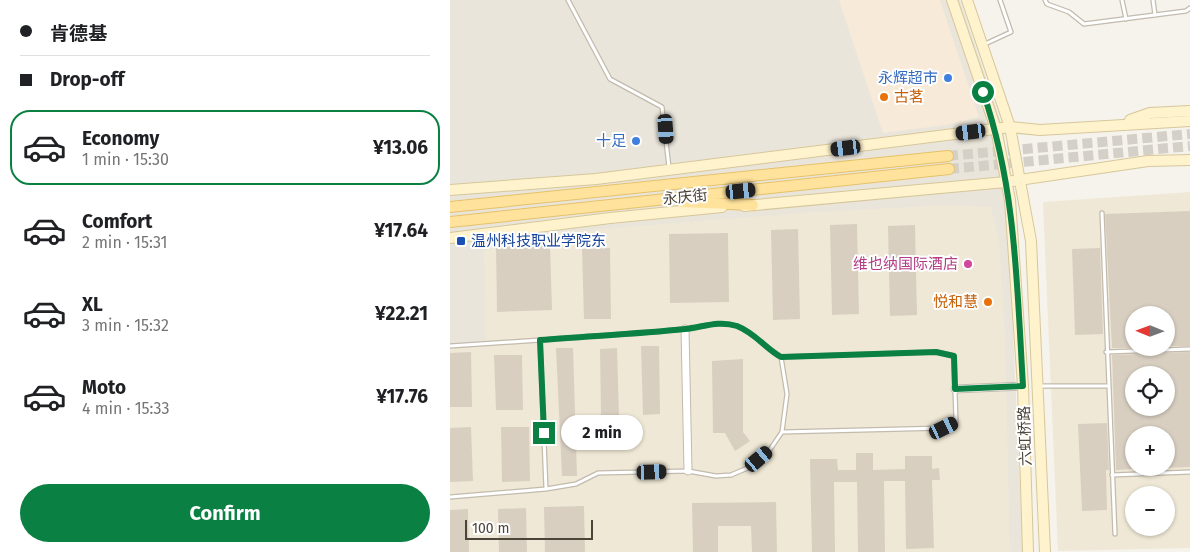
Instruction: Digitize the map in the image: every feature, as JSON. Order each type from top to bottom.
[{"type":"main road","name":"六虹桥路","points":[[952,0],[996,129],[1010,200],[1023,386],[1028,552]]},
{"type":"main road","name":"六虹桥路","points":[[967,0],[1010,127],[1031,241],[1045,552]]},
{"type":"main road","points":[[1119,124],[1150,113],[1190,112]]},
{"type":"main road","points":[[450,190],[596,180],[1010,127],[1040,130],[1190,121]]},
{"type":"main road","name":"永庆街","points":[[450,207],[948,156]]},
{"type":"main road","points":[[450,238],[610,218],[1006,182],[1148,161],[1190,160]]},
{"type":"main road","name":"永庆街","points":[[450,222],[949,169]]},
{"type":"main road","points":[[646,201],[753,205]]},
{"type":"street","points":[[685,329],[688,471]]},
{"type":"street","points":[[955,389],[1023,386]]},
{"type":"lane","points":[[568,0],[610,79],[662,107],[670,170]]},
{"type":"lane","points":[[985,44],[1011,32],[1000,0]]},
{"type":"lane","points":[[1045,0],[1047,4],[1069,12],[1084,24],[1186,11],[1190,8]]},
{"type":"lane","points":[[1122,0],[1126,19]]},
{"type":"lane","points":[[1153,0],[1155,15]]},
{"type":"lane","points":[[1102,213],[1107,386],[1115,534]]},
{"type":"lane","points":[[450,346],[685,329],[719,322],[737,326],[753,334],[767,349],[781,357],[936,352],[954,356],[956,423],[944,428],[782,432]]},
{"type":"lane","points":[[540,340],[546,489]]},
{"type":"lane","points":[[1106,352],[1190,349]]},
{"type":"lane","points":[[450,497],[546,489],[576,484],[598,473],[688,471],[716,476],[731,475],[750,467],[782,432],[787,394],[781,357]]},
{"type":"lane","points":[[1037,386],[1107,386]]},
{"type":"lane","points":[[1112,475],[1190,472]]},
{"type":"shaded area","points":[[450,0],[960,0],[1004,131],[1023,552],[450,552]]},
{"type":"shaded area","points":[[839,0],[940,0],[979,117],[946,125],[883,133]]},
{"type":"shaded area","points":[[1190,192],[1190,548],[1058,551],[1043,202]]},
{"type":"shaded area","points":[[946,205],[991,207],[999,241],[1005,339],[1010,552],[450,552],[450,345],[486,344],[484,242],[537,234],[801,213]]},
{"type":"building","points":[[1190,211],[1190,346],[1175,346],[1175,306],[1125,306],[1125,348],[1112,348],[1105,214]]},
{"type":"building","points":[[857,224],[859,314],[832,315],[830,225]]},
{"type":"building","points":[[915,225],[917,315],[890,316],[888,226]]},
{"type":"building","points":[[798,229],[800,319],[773,320],[771,230]]},
{"type":"building","points":[[728,233],[729,302],[670,303],[669,234]]},
{"type":"building","points":[[550,246],[552,310],[497,312],[496,247]]},
{"type":"building","points":[[610,248],[611,319],[584,319],[582,249]]},
{"type":"building","points":[[1100,248],[1103,334],[1075,335],[1072,249]]},
{"type":"building","points":[[641,346],[659,346],[660,414],[643,415]]},
{"type":"building","points":[[556,348],[573,348],[577,476],[562,476]]},
{"type":"building","points":[[617,348],[619,417],[601,417],[600,349]]},
{"type":"building","points":[[471,352],[472,407],[450,407],[450,353]]},
{"type":"building","points":[[1190,352],[1190,467],[1175,468],[1175,426],[1125,426],[1125,470],[1116,470],[1112,355],[1175,356],[1175,353]]},
{"type":"building","points":[[494,355],[522,355],[523,410],[496,410]]},
{"type":"building","points":[[743,359],[743,432],[750,441],[735,451],[725,433],[713,433],[712,361]]},
{"type":"building","points":[[1107,423],[1109,470],[1106,470],[1107,510],[1082,511],[1078,424]]},
{"type":"building","points":[[471,427],[473,481],[450,482],[450,428]]},
{"type":"building","points":[[501,427],[529,427],[530,481],[502,482]]},
{"type":"building","points":[[856,453],[873,453],[873,470],[905,469],[905,456],[932,456],[932,469],[939,468],[940,480],[932,480],[934,548],[906,549],[905,481],[884,481],[885,552],[858,552],[857,482],[834,482],[835,552],[812,552],[810,459],[837,459],[838,470],[856,470]]},
{"type":"building","points":[[776,502],[777,552],[752,552],[751,526],[718,526],[718,552],[693,552],[692,503]]},
{"type":"building","points":[[584,506],[585,552],[545,552],[544,507]]},
{"type":"building","points":[[526,508],[527,552],[499,552],[498,509]]},
{"type":"building","points":[[468,509],[469,552],[450,552],[450,510]]},
{"type":"tunnel","points":[[948,156],[1190,134]]},
{"type":"tunnel","points":[[949,169],[1190,146]]},
{"type":"place","name":"永辉超市","points":[[948,78]]},
{"type":"place","name":"古茗","points":[[884,97]]},
{"type":"place","name":"十足","points":[[636,141]]},
{"type":"place","name":"温州科技职业学院东","points":[[461,241]]},
{"type":"place","name":"维也纳国际酒店","points":[[968,264]]},
{"type":"place","name":"悦和慧","points":[[988,302]]},
{"type":"route","points":[[544,433],[540,340],[685,329],[719,322],[737,326],[753,334],[767,349],[781,357],[936,352],[954,356],[955,389],[1023,386],[1010,200],[996,129],[983,92]]}]
